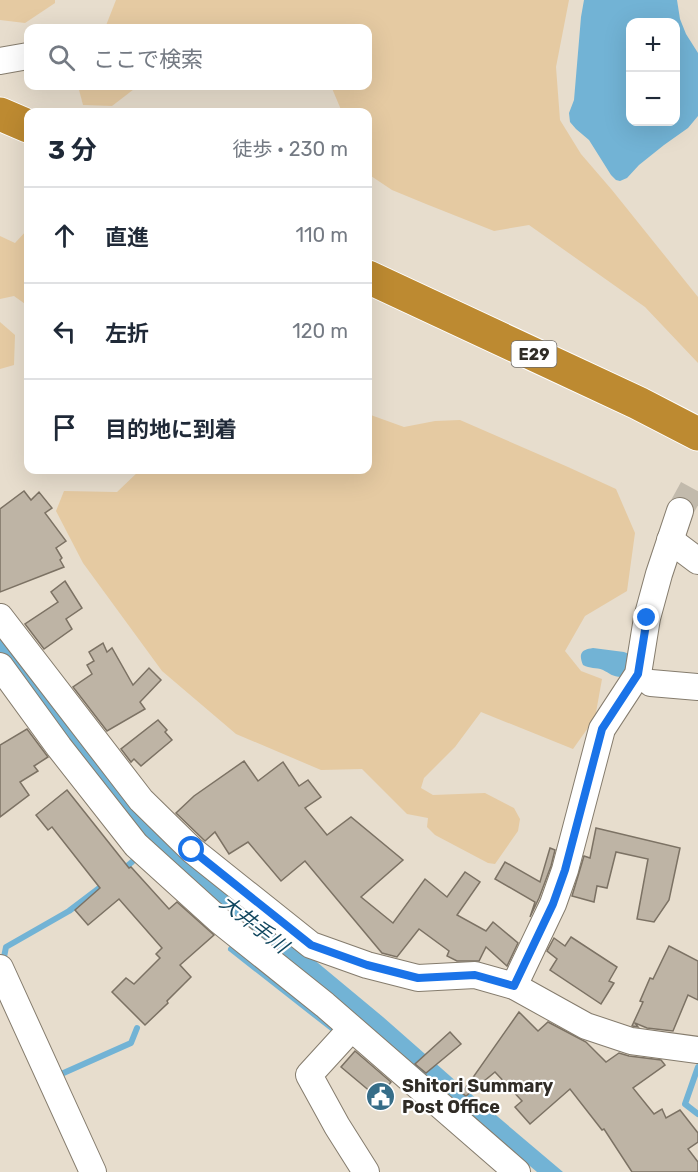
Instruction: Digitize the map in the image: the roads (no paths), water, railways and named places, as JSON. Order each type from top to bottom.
[{"type":"highway","points":[[0,114],[24,124]]},
{"type":"highway","points":[[0,131],[24,141]]},
{"type":"highway","name":"E29","points":[[372,264],[520,327],[647,388],[698,416]]},
{"type":"highway","name":"E29","points":[[372,279],[638,403],[698,434]]},
{"type":"street","points":[[0,61],[24,57]]},
{"type":"street","points":[[514,986],[553,904],[565,870],[602,729],[638,674],[647,618],[658,574],[680,511]]},
{"type":"street","points":[[670,540],[698,561]]},
{"type":"street","points":[[0,617],[141,800],[192,850],[311,945],[367,965],[418,978],[475,975],[514,986],[586,1026],[631,1041],[698,1050]]},
{"type":"street","points":[[0,666],[59,747],[136,845],[220,921],[325,1005],[517,1172]]},
{"type":"street","points":[[651,683],[698,687]]},
{"type":"street","points":[[0,968],[93,1172]]},
{"type":"street","points":[[351,1029],[309,1075],[366,1172]]},
{"type":"water","points":[[584,0],[677,0],[680,18],[626,18],[626,126],[680,126],[680,19],[698,53],[698,116],[688,128],[639,165],[627,178],[620,181],[611,175],[589,140],[570,122],[569,113],[574,100]]},
{"type":"water","name":"大井手川","points":[[0,625],[166,837],[192,866],[312,958],[563,1172],[537,1172],[365,1026],[165,864],[0,656]]},
{"type":"water","points":[[593,648],[624,652],[629,654],[632,661],[621,677],[613,676],[600,669],[583,665],[582,653]]},
{"type":"waterway","points":[[121,871],[132,862]]},
{"type":"waterway","points":[[7,962],[4,957],[6,947],[69,911],[106,883]]},
{"type":"waterway","points":[[231,949],[333,1029]]},
{"type":"waterway","points":[[59,1075],[131,1043],[137,1028]]},
{"type":"waterway","points":[[698,1067],[685,1104],[698,1114]]},
{"type":"tunnel","points":[[680,511],[698,478]]},
{"type":"place","name":"Shitori Summary Post Office","points":[[381,1096]]}]
